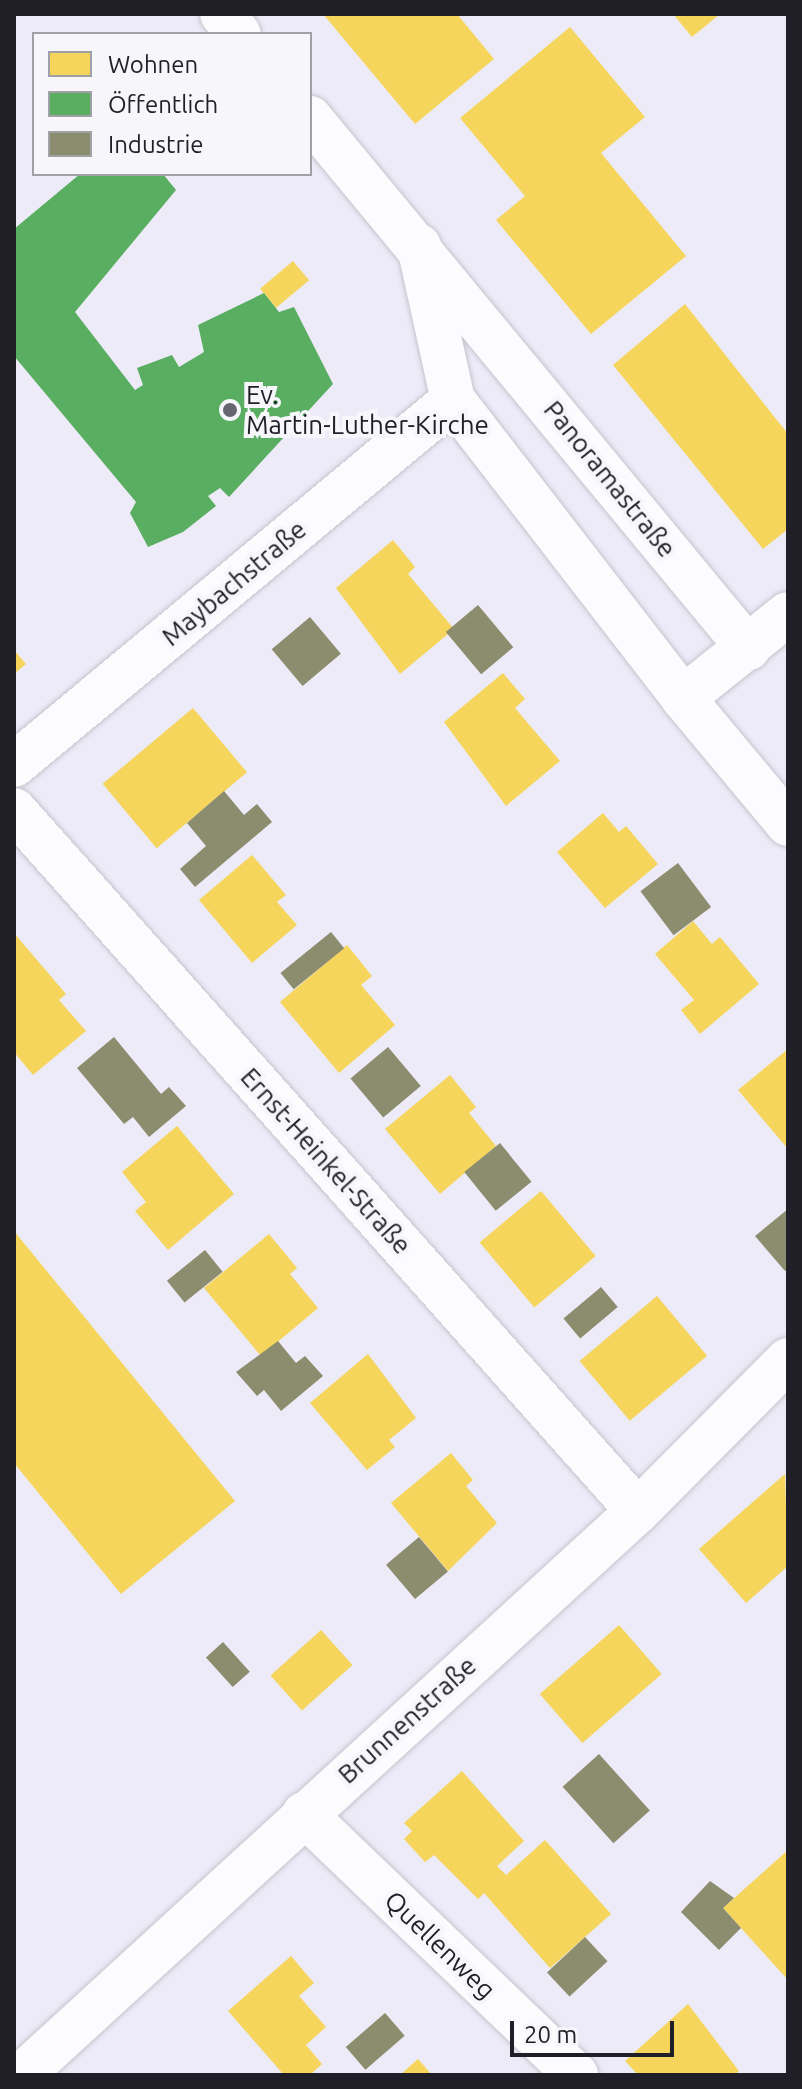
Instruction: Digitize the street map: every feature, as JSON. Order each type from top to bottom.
[{"type":"street","points":[[222,14],[237,32]]},
{"type":"street","name":"Panoramastraße","points":[[312,120],[419,246],[748,648]]},
{"type":"street","name":"Panoramastraße","points":[[419,246],[453,400],[683,698],[788,824]]},
{"type":"street","name":"Maybachstraße","points":[[14,765],[453,400]]},
{"type":"street","points":[[683,698],[788,614]]},
{"type":"street","name":"Ernst-Heinkel-Straße","points":[[14,810],[638,1511]]},
{"type":"street","name":"Brunnenstraße","points":[[22,2075],[638,1511],[788,1360]]},
{"type":"street","name":"Quellenweg","points":[[304,1814],[576,2075]]},
{"type":"building: Wohnen","points":[[323,14],[457,14],[494,59],[415,124]]},
{"type":"building: Wohnen","points":[[673,14],[720,14],[692,37]]},
{"type":"building: Wohnen","points":[[570,27],[645,117],[601,153],[686,256],[591,334],[496,220],[525,196],[460,118]]},
{"type":"building: Wohnen","points":[[293,261],[309,280],[276,308],[260,289]]},
{"type":"building: Wohnen","points":[[685,304],[788,434],[788,529],[763,549],[613,365]]},
{"type":"building: Wohnen","points":[[393,540],[415,567],[408,574],[454,629],[400,674],[336,588]]},
{"type":"building: Wohnen","points":[[14,650],[26,664],[14,674]]},
{"type":"building: Wohnen","points":[[503,673],[525,699],[515,708],[560,761],[506,806],[444,722]]},
{"type":"building: Wohnen","points":[[193,708],[247,772],[157,848],[103,784]]},
{"type":"building: Wohnen","points":[[603,813],[619,832],[626,826],[658,864],[605,908],[557,852]]},
{"type":"building: Wohnen","points":[[252,855],[286,895],[277,902],[297,925],[252,963],[199,900]]},
{"type":"building: Wohnen","points":[[693,921],[712,944],[720,937],[759,984],[700,1034],[681,1010],[694,1000],[655,954]]},
{"type":"building: Wohnen","points":[[14,933],[66,994],[59,1000],[86,1031],[33,1075],[14,1052]]},
{"type":"building: Wohnen","points":[[347,945],[372,976],[361,985],[395,1025],[339,1073],[280,1002]]},
{"type":"building: Wohnen","points":[[788,1049],[788,1149],[738,1090]]},
{"type":"building: Wohnen","points":[[450,1075],[476,1107],[469,1113],[496,1146],[440,1194],[385,1129]]},
{"type":"building: Wohnen","points":[[177,1126],[234,1194],[168,1250],[135,1211],[146,1202],[122,1172]]},
{"type":"building: Wohnen","points":[[541,1191],[596,1256],[534,1308],[480,1242]]},
{"type":"building: Wohnen","points":[[14,1231],[235,1501],[121,1594],[14,1463]]},
{"type":"building: Wohnen","points":[[269,1234],[297,1268],[290,1274],[318,1308],[261,1356],[204,1288]]},
{"type":"building: Wohnen","points":[[657,1296],[707,1356],[630,1421],[580,1361]]},
{"type":"building: Wohnen","points":[[368,1354],[416,1418],[389,1440],[395,1447],[367,1470],[310,1403]]},
{"type":"building: Wohnen","points":[[451,1453],[473,1480],[466,1486],[497,1523],[448,1571],[391,1503]]},
{"type":"building: Wohnen","points":[[785,1474],[788,1566],[746,1603],[699,1549]]},
{"type":"building: Wohnen","points":[[619,1625],[662,1674],[582,1743],[540,1694]]},
{"type":"building: Wohnen","points":[[321,1630],[352,1665],[302,1710],[270,1676]]},
{"type":"building: Wohnen","points":[[462,1771],[524,1841],[497,1866],[506,1875],[545,1840],[611,1914],[550,1968],[484,1893],[478,1899],[434,1855],[425,1862],[404,1839],[412,1831],[404,1823]]},
{"type":"building: Wohnen","points":[[788,1850],[788,1980],[723,1908]]},
{"type":"building: Wohnen","points":[[291,1956],[314,1983],[299,1996],[326,2027],[306,2045],[322,2064],[310,2075],[284,2075],[228,2011]]},
{"type":"building: Wohnen","points":[[688,2004],[739,2071],[734,2075],[638,2075],[625,2061]]},
{"type":"building: Wohnen","points":[[418,2059],[432,2075],[400,2075]]},
{"type":"building: Öffentlich","points":[[78,176],[165,176],[176,190],[75,312],[135,390],[143,385],[137,368],[172,355],[179,367],[204,352],[198,325],[264,293],[279,312],[294,307],[333,384],[229,497],[220,488],[208,496],[216,506],[183,532],[148,547],[130,513],[136,502],[14,356],[14,229]]},
{"type":"building: Industrie","points":[[478,605],[513,647],[481,674],[446,632]]},
{"type":"building: Industrie","points":[[310,617],[341,654],[303,686],[272,649]]},
{"type":"building: Industrie","points":[[224,791],[244,815],[257,804],[272,822],[195,887],[180,869],[206,846],[187,823]]},
{"type":"building: Industrie","points":[[678,863],[711,907],[674,935],[640,891]]},
{"type":"building: Industrie","points":[[331,932],[344,948],[294,989],[280,973]]},
{"type":"building: Industrie","points":[[114,1037],[161,1094],[169,1087],[186,1106],[149,1137],[133,1117],[124,1124],[77,1068]]},
{"type":"building: Industrie","points":[[388,1047],[421,1086],[383,1118],[350,1078]]},
{"type":"building: Industrie","points":[[500,1143],[531,1182],[496,1211],[464,1172]]},
{"type":"building: Industrie","points":[[788,1209],[788,1269],[785,1271],[755,1236]]},
{"type":"building: Industrie","points":[[205,1250],[223,1272],[185,1303],[167,1281]]},
{"type":"building: Industrie","points":[[601,1287],[618,1307],[580,1338],[563,1318]]},
{"type":"building: Industrie","points":[[278,1341],[296,1363],[305,1356],[323,1376],[281,1411],[264,1390],[257,1396],[236,1372]]},
{"type":"building: Industrie","points":[[419,1537],[448,1571],[415,1599],[386,1565]]},
{"type":"building: Industrie","points":[[223,1642],[250,1672],[233,1687],[206,1657]]},
{"type":"building: Industrie","points":[[599,1754],[650,1810],[613,1843],[563,1787]]},
{"type":"building: Industrie","points":[[710,1881],[734,1898],[723,1908],[741,1928],[719,1950],[681,1912]]},
{"type":"building: Industrie","points":[[585,1937],[608,1961],[569,1997],[547,1972]]},
{"type":"building: Industrie","points":[[385,2013],[405,2036],[365,2070],[346,2047]]},
{"type":"place","name":"Ev. Martin-Luther-Kirche","points":[[230,410]]}]
